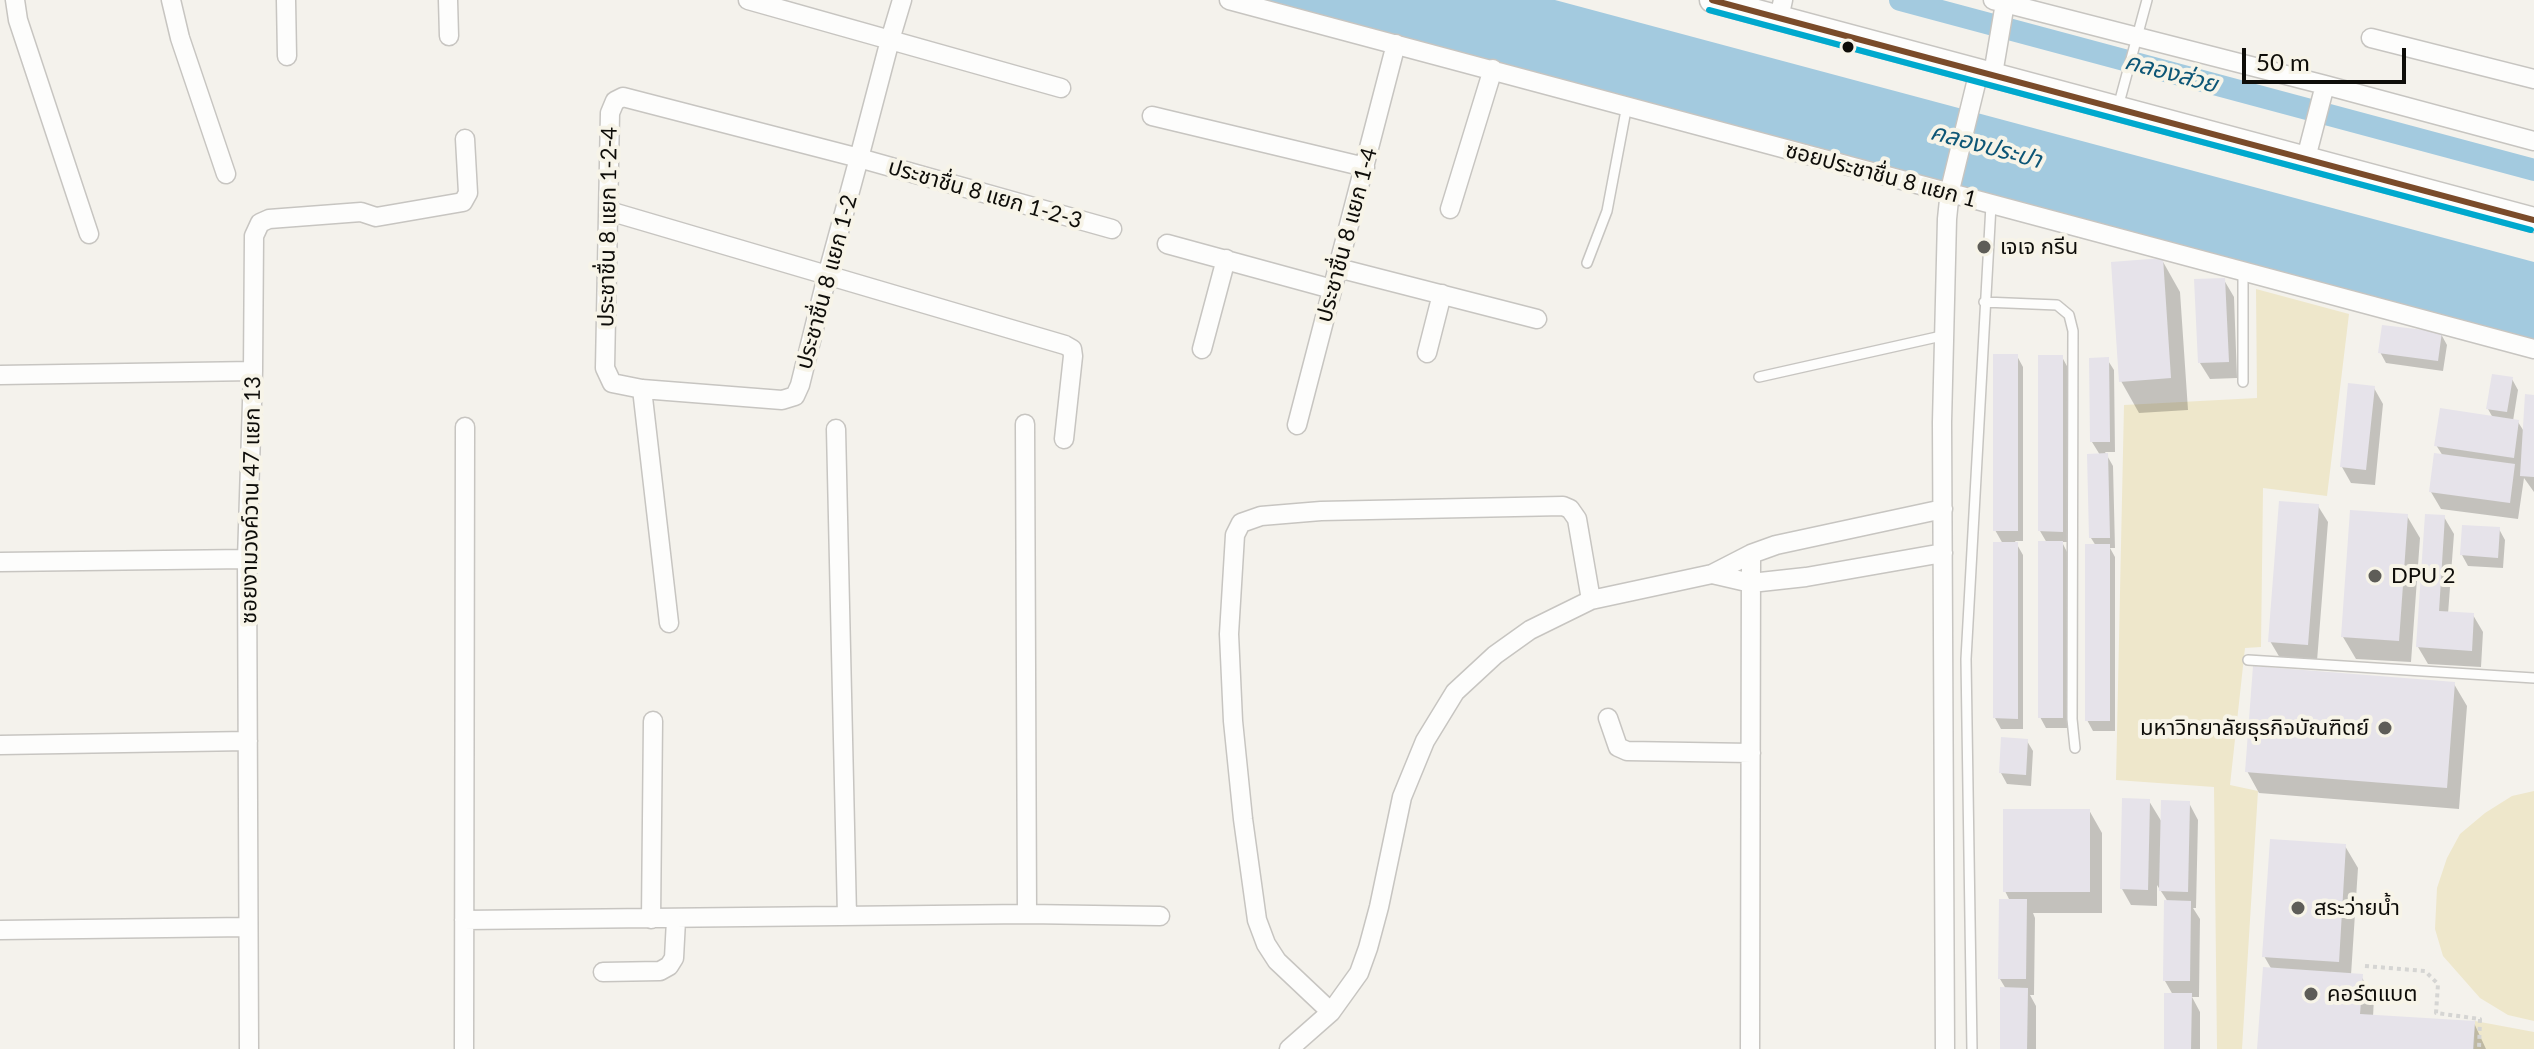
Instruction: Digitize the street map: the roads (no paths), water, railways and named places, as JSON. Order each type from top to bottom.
[{"type":"main road","points":[[1712,0],[1781,9],[1986,72],[2534,220]]},
{"type":"street","points":[[15,0],[9,23],[89,234]]},
{"type":"street","points":[[171,0],[180,38],[226,174]]},
{"type":"street","points":[[286,0],[287,56]]},
{"type":"street","points":[[448,0],[449,36]]},
{"type":"street","points":[[748,0],[1061,88]]},
{"type":"street","name":"ประชาชื่น 8 แยก 1-2","points":[[605,368],[612,383],[642,389],[782,400],[795,396],[902,0]]},
{"type":"street","name":"ซอยประชาชื่น 8 แยก 1","points":[[1229,0],[2534,349]]},
{"type":"street","points":[[1945,1049],[1942,422],[1949,192],[1971,103],[1999,41],[2002,4],[2136,42],[2534,141]]},
{"type":"street","points":[[2371,38],[2534,79]]},
{"type":"street","name":"ประชาชื่น 8 แยก 1-4","points":[[1297,425],[1396,44]]},
{"type":"street","points":[[1450,209],[1493,69]]},
{"type":"street","points":[[2306,158],[2323,90]]},
{"type":"street","name":"ประชาชื่น 8 แยก 1-2-4","points":[[605,368],[610,113],[615,101],[623,97],[859,158]]},
{"type":"street","points":[[1152,116],[1365,167]]},
{"type":"street","name":"ซอยงามวงค์วาน 47 แยก 13","points":[[249,1049],[247,559],[254,236],[260,223],[269,219],[361,212],[376,217],[463,202],[468,193],[465,139]]},
{"type":"street","name":"ประชาชื่น 8 แยก 1-2-3","points":[[859,158],[1112,229]]},
{"type":"street","points":[[609,211],[1072,349],[1073,368],[1064,439]]},
{"type":"street","points":[[1167,244],[1332,289]]},
{"type":"street","points":[[1202,349],[1226,259]]},
{"type":"street","points":[[1338,268],[1537,319]]},
{"type":"street","points":[[1427,353],[1442,294]]},
{"type":"street","points":[[0,375],[253,371]]},
{"type":"street","points":[[642,389],[669,623]]},
{"type":"street","points":[[1025,424],[1027,914]]},
{"type":"street","points":[[464,1049],[465,427]]},
{"type":"street","points":[[836,429],[847,916]]},
{"type":"street","points":[[1331,1012],[1277,961],[1266,944],[1257,920],[1243,819],[1230,649],[1235,535],[1241,523],[1261,516],[1321,511],[1563,506],[1570,509],[1577,519],[1591,600]]},
{"type":"street","points":[[1289,1049],[1331,1012],[1359,973],[1368,948],[1402,797],[1425,741],[1455,692],[1495,655],[1530,630],[1591,600],[1712,574],[1751,554],[1809,537],[1943,509]]},
{"type":"street","points":[[1712,574],[1751,583],[1806,577],[1943,553]]},
{"type":"street","points":[[1750,1049],[1751,554]]},
{"type":"street","points":[[0,562],[247,559]]},
{"type":"street","points":[[1608,718],[1618,747],[1627,751],[1751,753]]},
{"type":"street","points":[[651,919],[653,721]]},
{"type":"street","points":[[0,745],[248,741]]},
{"type":"street","points":[[464,920],[1027,914],[1160,916]]},
{"type":"street","points":[[603,972],[660,971],[669,966],[674,958],[676,920]]},
{"type":"street","points":[[0,930],[248,927]]},
{"type":"lane","points":[[2118,107],[2147,0]]},
{"type":"lane","points":[[1587,263],[1607,211],[1627,105]]},
{"type":"lane","points":[[1972,1049],[1966,659],[1991,205]]},
{"type":"lane","points":[[2243,270],[2243,382]]},
{"type":"lane","points":[[1984,302],[2057,305],[2069,315],[2073,331],[2072,719],[2075,748]]},
{"type":"lane","points":[[1759,377],[1946,335]]},
{"type":"lane","points":[[2248,660],[2534,678]]},
{"type":"water","name":"คลองประปา","points":[[1254,0],[1555,0],[2534,262],[2534,343]]},
{"type":"waterway","name":"คลองส่วย","points":[[1900,0],[2534,170]]},
{"type":"place","name":"เจเจ กรีน","points":[[1984,247]]},
{"type":"place","name":"DPU 2","points":[[2375,576]]},
{"type":"place","name":"มหาวิทยาลัยธุรกิจบัณฑิตย์","points":[[2385,728]]},
{"type":"place","name":"สระว่ายน้ำ","points":[[2298,908]]},
{"type":"place","name":"คอร์ตแบต","points":[[2311,994]]}]
